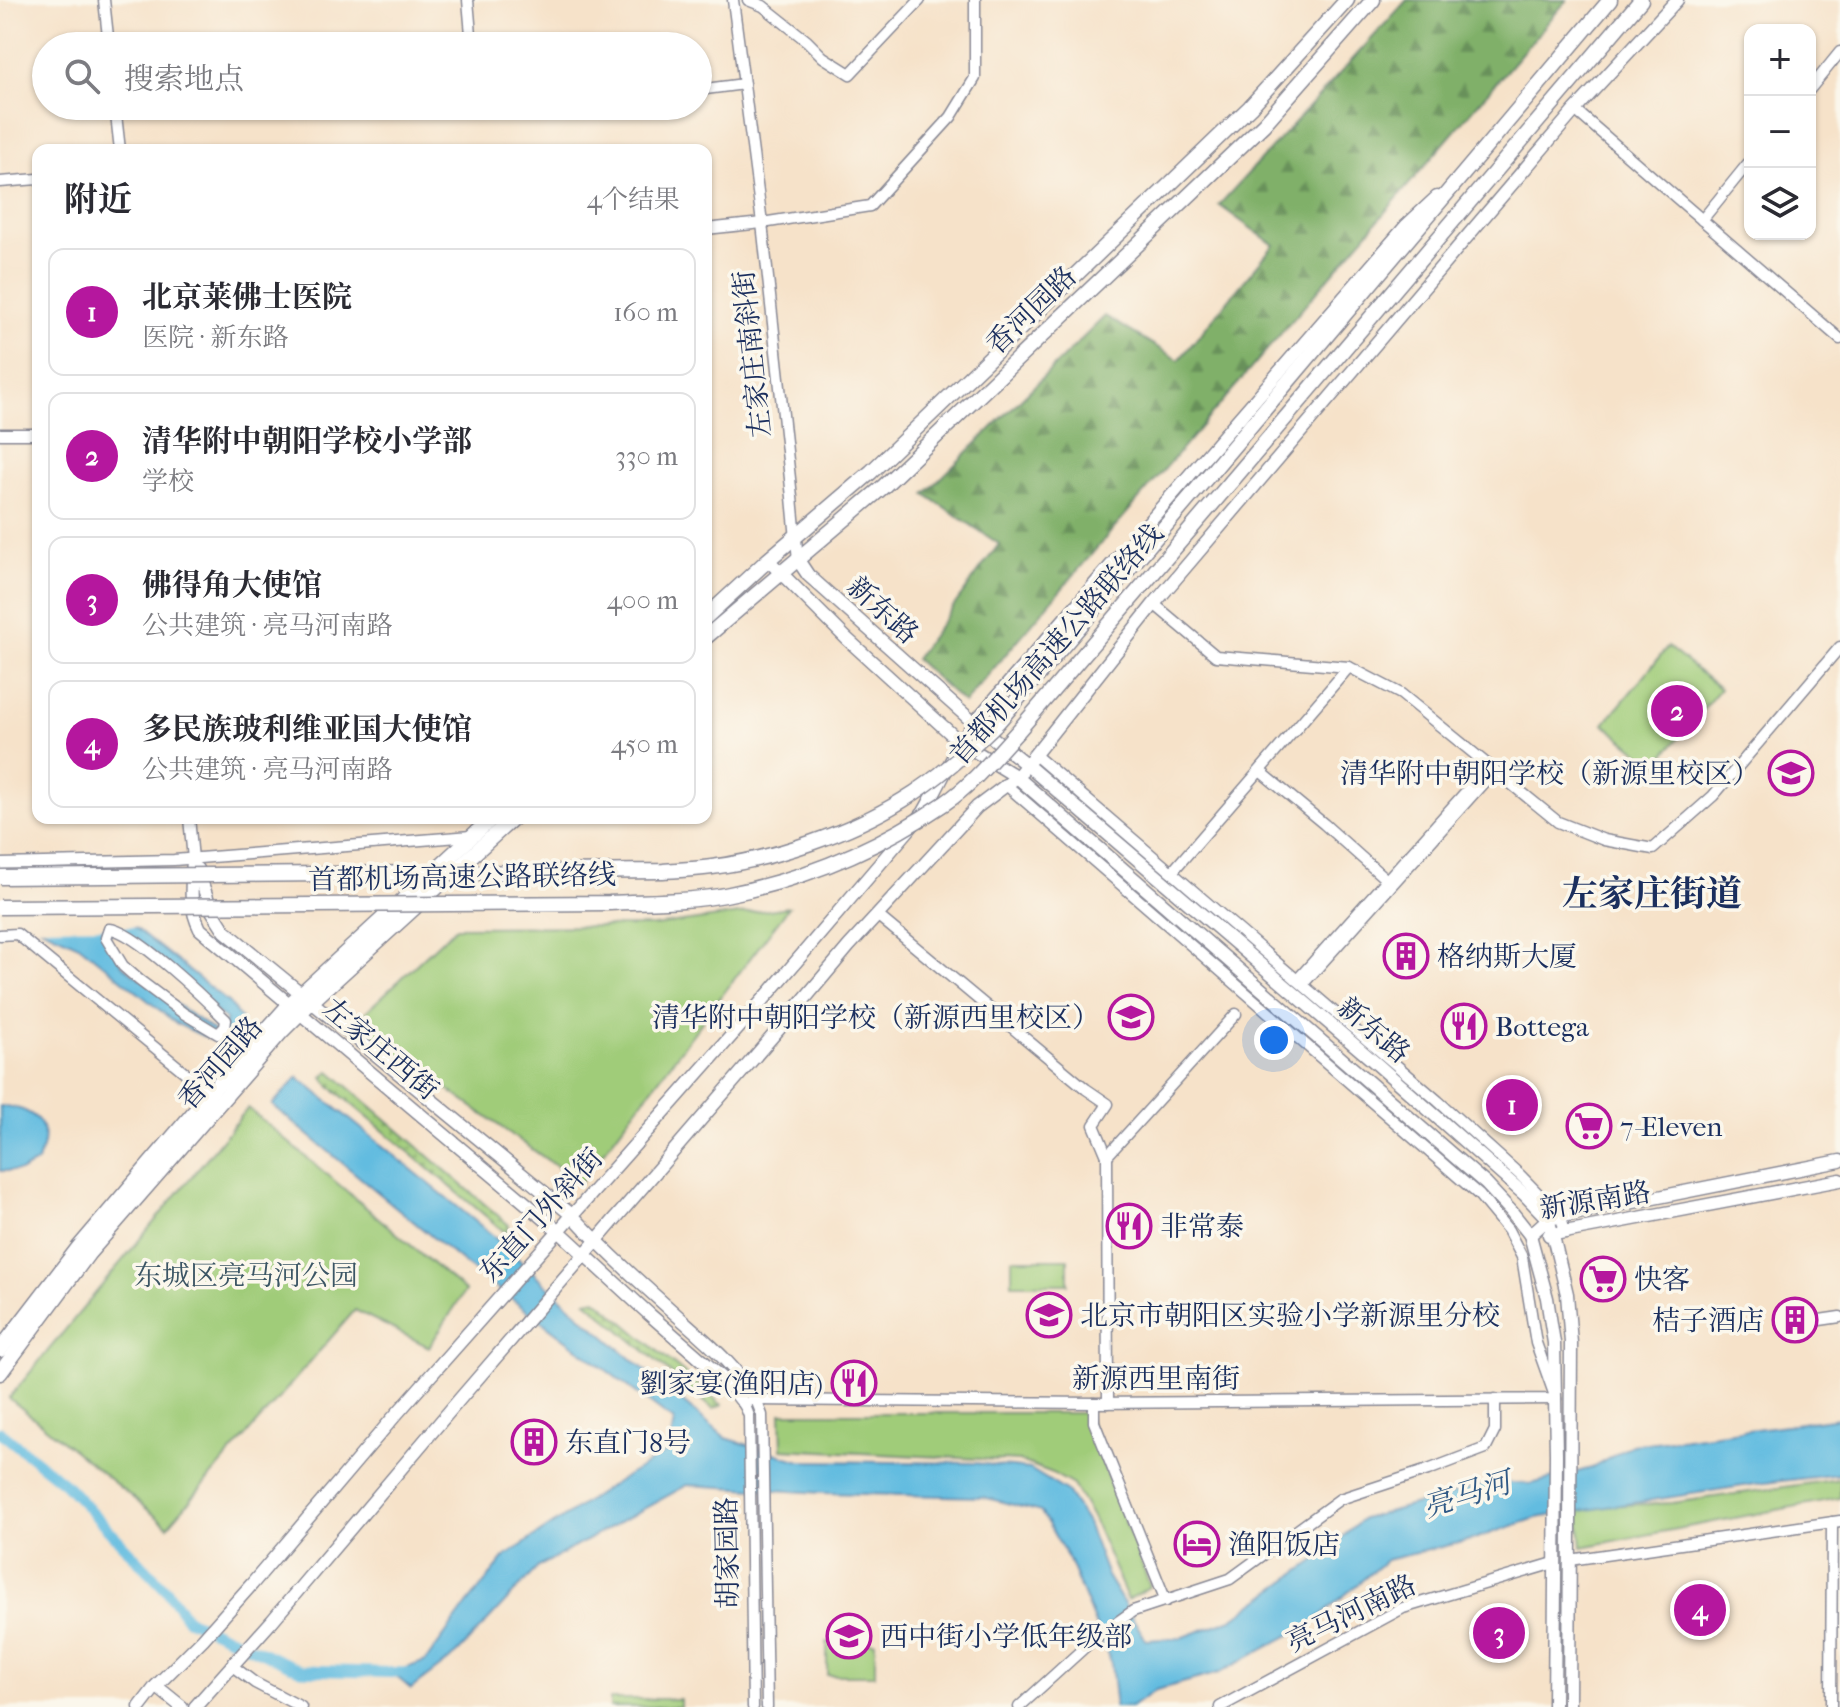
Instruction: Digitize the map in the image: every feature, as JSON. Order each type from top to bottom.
[{"type":"highway","name":"香河园路","points":[[712,611],[871,472],[1250,107],[1347,0]]},
{"type":"highway","name":"香河园路","points":[[712,632],[884,486],[1264,124],[1373,0]]},
{"type":"highway","name":"首都机场高速公路联络线","points":[[0,877],[663,871],[713,867],[806,844],[853,827],[904,800],[944,771],[998,722],[1610,0]]},
{"type":"highway","name":"首都机场高速公路联络线","points":[[0,907],[681,900],[724,895],[803,875],[896,833],[947,802],[985,768],[1030,719],[1641,0]]},
{"type":"highway","name":"香河园路","points":[[0,1350],[79,1247],[214,1088],[483,824]]},
{"type":"highway","name":"香河园路","points":[[300,1003],[506,824]]},
{"type":"highway","name":"香河园路","points":[[0,1373],[88,1254],[236,1086],[278,1026]]},
{"type":"main road","name":"东直门外斜街","points":[[195,1707],[877,915],[977,807],[1017,777],[1154,604],[1575,110],[1677,0]]},
{"type":"main road","name":"东直门外斜街","points":[[140,1707],[560,1232],[924,812],[960,742],[974,723],[1406,226],[1477,158]]},
{"type":"main road","name":"新东路","points":[[768,560],[846,638],[960,742],[1017,777],[1486,1184],[1530,1235],[1547,1298],[1554,1343],[1554,1707]]},
{"type":"main road","name":"新东路","points":[[798,560],[808,575],[974,723],[1031,760],[1554,1218],[1559,1234],[1571,1343],[1569,1707]]},
{"type":"main road","name":"左家庄西街","points":[[193,859],[191,903],[200,929],[573,1216],[596,1241]]},
{"type":"main road","points":[[193,859],[211,909],[225,931],[300,1003]]},
{"type":"main road","name":"左家庄西街","points":[[300,1003],[584,1255]]},
{"type":"main road","name":"新源南路","points":[[1530,1235],[1554,1218],[1840,1161]]},
{"type":"main road","name":"新源南路","points":[[1530,1235],[1559,1234],[1840,1180]]},
{"type":"main road","points":[[596,1241],[722,1357],[756,1400]]},
{"type":"main road","points":[[584,1255],[728,1383],[741,1400]]},
{"type":"main road","points":[[156,1686],[182,1707]]},
{"type":"street","points":[[104,0],[107,32]]},
{"type":"street","points":[[468,0],[471,32]]},
{"type":"street","name":"左家庄南斜街","points":[[733,0],[762,223],[798,560]]},
{"type":"street","points":[[748,0],[763,6],[823,57],[850,74],[920,0]]},
{"type":"street","points":[[712,228],[870,206],[951,117],[975,78],[975,0]]},
{"type":"street","points":[[1816,82],[1840,52]]},
{"type":"street","points":[[712,88],[744,84]]},
{"type":"street","points":[[1575,110],[1840,339]]},
{"type":"street","points":[[117,120],[119,144]]},
{"type":"street","points":[[1702,220],[1744,168]]},
{"type":"street","points":[[0,182],[32,179]]},
{"type":"street","points":[[0,434],[32,434]]},
{"type":"street","points":[[1154,604],[1216,656],[1349,667],[1401,694],[1558,822],[1604,840],[1653,849],[1713,796],[1840,647]]},
{"type":"street","points":[[1172,872],[1349,667]]},
{"type":"street","points":[[1031,760],[1172,872],[1411,1077],[1508,1164],[1554,1218]]},
{"type":"street","points":[[1300,982],[1491,769]]},
{"type":"street","points":[[1260,771],[1389,882]]},
{"type":"street","points":[[1005,784],[1479,1195],[1508,1230],[1522,1257],[1536,1343],[1556,1399]]},
{"type":"street","points":[[190,824],[193,859]]},
{"type":"street","points":[[0,864],[193,859],[471,836]]},
{"type":"street","points":[[877,915],[1108,1104],[1094,1125],[1107,1156],[1108,1403]]},
{"type":"street","points":[[109,929],[117,929],[143,947],[202,996],[226,1020],[225,1027],[218,1034],[172,1005],[123,966],[106,938],[109,929]]},
{"type":"street","points":[[0,935],[17,934],[214,1088]]},
{"type":"street","points":[[1107,1156],[1236,1014]]},
{"type":"street","points":[[1813,1321],[1840,1317]]},
{"type":"street","points":[[1019,1707],[1096,1637],[1133,1611],[1230,1579],[1340,1499],[1486,1448],[1495,1430],[1495,1399]]},
{"type":"street","name":"新源西里南街","points":[[741,1400],[1108,1403],[1556,1399]]},
{"type":"street","name":"胡家园路","points":[[741,1400],[749,1416],[753,1707]]},
{"type":"street","name":"胡家园路","points":[[756,1400],[762,1415],[767,1707]]},
{"type":"street","points":[[1094,1403],[1094,1422],[1166,1601]]},
{"type":"street","points":[[1570,1560],[1836,1522],[1831,1707]]},
{"type":"street","name":"亮马河南路","points":[[1220,1707],[1403,1608],[1554,1563]]},
{"type":"street","points":[[231,1665],[255,1683],[301,1707]]},
{"type":"green space","points":[[1407,0],[1567,0],[964,703],[915,659],[999,544],[925,494],[1105,316],[1179,360],[1274,245],[1219,205]]},
{"type":"green space","points":[[1668,647],[1720,689],[1655,766],[1604,724]]},
{"type":"green space","points":[[789,907],[580,1183],[354,1023],[456,927],[654,926]]},
{"type":"green space","points":[[330,1071],[509,1225],[506,1233],[330,1086],[323,1077]]},
{"type":"green space","name":"东城区亮马河公园","points":[[248,1108],[465,1291],[429,1347],[355,1310],[168,1526],[9,1398]]},
{"type":"green space","points":[[1012,1259],[1068,1259],[1068,1284],[1012,1284]]},
{"type":"green space","points":[[596,1299],[722,1405],[713,1409],[586,1301]]},
{"type":"green space","points":[[781,1413],[1087,1413],[1105,1470],[1150,1586],[1128,1600],[1092,1517],[1073,1485],[1050,1472],[1020,1461],[782,1449]]},
{"type":"green space","points":[[1840,1479],[1840,1498],[1582,1547],[1578,1507],[1672,1503]]},
{"type":"green space","points":[[827,1642],[875,1642],[875,1675],[827,1675]]},
{"type":"green space","points":[[610,1699],[680,1699],[680,1707],[610,1707]]},
{"type":"water","points":[[0,893],[133,926],[229,1003],[242,1021],[222,1045],[177,1024],[79,945],[5,912]],"holes":[[[117,929],[226,1020],[218,1034],[123,966],[106,938]]]},
{"type":"water","name":"亮马河","points":[[298,1077],[491,1234],[583,1318],[726,1438],[800,1461],[974,1463],[1030,1469],[1067,1492],[1087,1523],[1107,1576],[1146,1640],[1181,1638],[1232,1619],[1317,1559],[1363,1519],[1495,1482],[1531,1484],[1592,1468],[1632,1445],[1840,1418],[1840,1474],[1536,1518],[1471,1540],[1386,1560],[1312,1623],[1219,1673],[1156,1690],[1131,1707],[1114,1707],[1111,1663],[1069,1560],[1041,1512],[983,1497],[823,1493],[687,1485],[538,1567],[457,1654],[411,1689],[392,1673],[426,1661],[506,1556],[613,1484],[669,1451],[674,1421],[465,1264],[272,1105]]},
{"type":"water","points":[[0,1106],[28,1113],[43,1128],[44,1139],[38,1162],[21,1171],[0,1171]]},
{"type":"pier","points":[[0,889],[25,889],[140,927],[31,928],[0,916]]},
{"type":"waterway","points":[[0,1432],[65,1484],[167,1591],[187,1619],[301,1670],[408,1673]]},
{"type":"place","name":"清华附中朝阳学校小学部","points":[[1677,711]]},
{"type":"place","name":"清华附中朝阳学校（新源里校区）","points":[[1791,773]]},
{"type":"place","name":"格纳斯大厦","points":[[1406,956]]},
{"type":"place","name":"清华附中朝阳学校（新源西里校区）","points":[[1131,1017]]},
{"type":"place","name":"Bottega","points":[[1464,1026]]},
{"type":"place","name":"北京莱佛士医院","points":[[1512,1105]]},
{"type":"place","name":"7-Eleven","points":[[1589,1126]]},
{"type":"place","name":"非常泰","points":[[1129,1226]]},
{"type":"place","name":"快客","points":[[1603,1279]]},
{"type":"place","name":"北京市朝阳区实验小学新源里分校","points":[[1049,1315]]},
{"type":"place","name":"桔子酒店","points":[[1795,1320]]},
{"type":"place","name":"劉家宴(渔阳店)","points":[[854,1383]]},
{"type":"place","name":"东直门8号","points":[[534,1442]]},
{"type":"place","name":"渔阳饭店","points":[[1197,1544]]},
{"type":"place","name":"多民族玻利维亚国大使馆","points":[[1700,1610]]},
{"type":"place","name":"佛得角大使馆","points":[[1499,1633]]},
{"type":"place","name":"西中街小学低年级部","points":[[849,1636]]},
{"type":"district","name":"左家庄街道","points":[[1652,894]]}]
